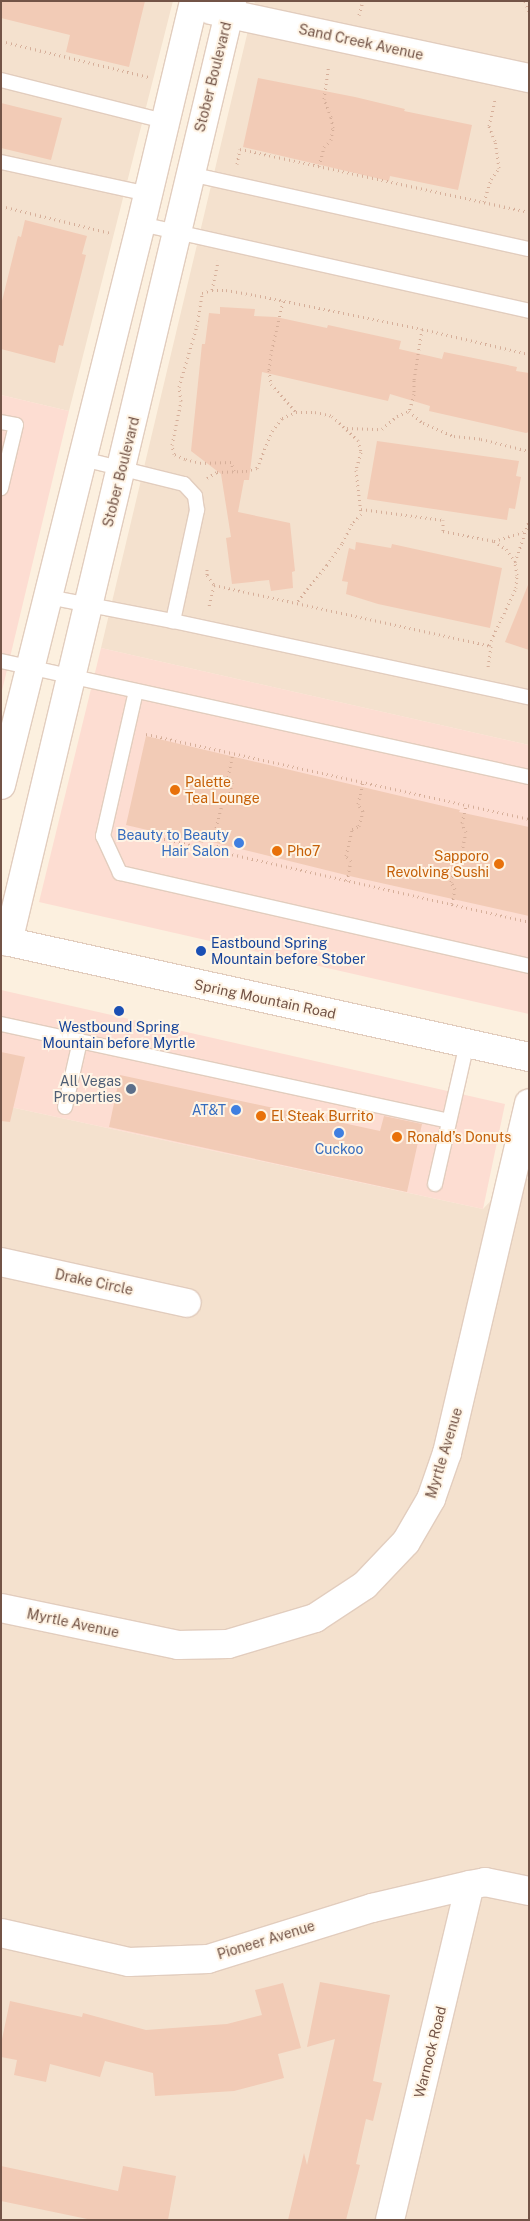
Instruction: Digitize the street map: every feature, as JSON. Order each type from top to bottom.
[{"type":"street","name":"Sand Creek Avenue","points":[[193,4],[230,7],[529,78]]},
{"type":"street","points":[[1,785],[141,224],[193,4]]},
{"type":"street","name":"Stober Boulevard","points":[[4,941],[122,470],[230,7]]},
{"type":"street","name":"Spring Mountain Road","points":[[4,941],[529,1057]]},
{"type":"street","name":"Myrtle Avenue","points":[[1,1608],[178,1645],[228,1644],[316,1618],[365,1585],[406,1542],[432,1499],[447,1452],[526,1136],[529,1104]]},
{"type":"street","name":"Drake Circle","points":[[1,1262],[187,1303]]},
{"type":"street","name":"Pioneer Avenue","points":[[1,1933],[129,1962],[208,1958],[372,1908],[470,1885],[485,1882],[529,1891]]},
{"type":"street","name":"Warnock Road","points":[[390,2220],[470,1885]]},
{"type":"lane","points":[[1,80],[164,121]]},
{"type":"lane","points":[[1,162],[148,194]]},
{"type":"lane","points":[[190,174],[529,249]]},
{"type":"lane","points":[[141,224],[529,311]]},
{"type":"lane","points":[[1,422],[16,425],[1,488]]},
{"type":"lane","points":[[83,459],[184,484],[195,496],[197,510],[173,621]]},
{"type":"lane","points":[[48,597],[173,621],[529,697]]},
{"type":"lane","points":[[1,661],[529,777]]},
{"type":"lane","points":[[136,691],[103,836],[120,873],[529,966]]},
{"type":"lane","points":[[1,1024],[449,1121]]},
{"type":"lane","points":[[65,1107],[80,1041]]},
{"type":"lane","points":[[435,1184],[467,1043]]},
{"type":"path","points":[[359,16],[363,1]]},
{"type":"path","points":[[525,1],[529,12]]},
{"type":"path","points":[[1,41],[150,77]]},
{"type":"path","points":[[319,166],[324,147],[331,140],[333,128],[332,116],[324,99],[329,65]]},
{"type":"path","points":[[484,202],[491,179],[499,168],[489,126],[495,100]]},
{"type":"path","points":[[232,184],[240,149],[529,212]]},
{"type":"path","points":[[1,206],[112,233]]},
{"type":"path","points":[[212,256],[219,258],[212,290]]},
{"type":"path","points":[[234,471],[232,462],[201,463],[185,459],[174,454],[172,445],[181,401],[179,387],[197,326],[202,293],[212,290],[226,290],[422,329],[529,354]]},
{"type":"path","points":[[283,301],[271,354],[271,384],[296,412]]},
{"type":"path","points":[[409,411],[414,394],[414,380],[422,329]]},
{"type":"path","points":[[347,428],[382,429],[397,416],[409,411]]},
{"type":"path","points":[[409,411],[423,424],[454,436],[480,438],[529,450]]},
{"type":"path","points":[[206,478],[217,472],[246,471],[257,468],[272,431],[282,418],[296,412],[316,412],[332,416],[358,440],[361,452],[356,470],[361,514],[352,524],[342,544],[296,603]]},
{"type":"path","points":[[361,509],[443,520],[443,531],[494,541],[506,550],[515,562]]},
{"type":"path","points":[[489,645],[516,588],[515,562],[529,521]]},
{"type":"path","points":[[494,541],[525,532]]},
{"type":"path","points":[[207,562],[207,575],[214,585],[492,646],[488,668],[496,670]]},
{"type":"path","points":[[204,628],[214,585]]},
{"type":"path","points":[[127,730],[529,819]]},
{"type":"path","points":[[217,851],[221,834],[216,828],[223,800],[229,798],[232,782],[228,777],[233,753]]},
{"type":"path","points":[[347,881],[351,861],[346,856],[352,829],[359,826],[363,811],[358,804],[363,782]]},
{"type":"path","points":[[452,904],[455,889],[451,882],[456,860],[461,856],[466,832],[462,823],[466,805]]},
{"type":"path","points":[[105,826],[529,922]]},
{"type":"shaded area","points":[[1,1],[173,1],[69,411],[1,395]]},
{"type":"shaded area","points":[[255,1],[529,1],[529,745],[101,648]]},
{"type":"shaded area","points":[[1,395],[69,411],[1,695]]},
{"type":"shaded area","points":[[101,648],[529,745],[529,1014],[39,902]]},
{"type":"shaded area","points":[[1,990],[505,1104],[483,1209],[1,1105]]},
{"type":"shaded area","points":[[1,1105],[483,1209],[515,1175],[529,1179],[529,2220],[1,2220]]},
{"type":"building","points":[[1,1],[145,1],[129,67],[66,52],[70,35],[1,18]]},
{"type":"building","points":[[258,78],[355,97],[405,109],[404,111],[472,125],[458,190],[390,176],[389,181],[243,147]]},
{"type":"building","points":[[1,103],[62,118],[51,160],[1,148]]},
{"type":"building","points":[[25,220],[87,236],[82,254],[86,255],[63,346],[59,345],[55,363],[1,349],[1,305],[18,236],[21,237]]},
{"type":"building","points":[[220,307],[255,309],[254,316],[276,317],[327,328],[328,325],[401,341],[399,349],[442,359],[444,352],[517,367],[516,371],[529,373],[529,432],[526,433],[429,411],[430,406],[390,394],[388,401],[262,372],[249,480],[244,480],[238,512],[290,523],[295,571],[292,572],[293,588],[271,591],[269,580],[232,584],[226,538],[231,537],[221,474],[191,451],[202,344],[205,344],[209,313],[220,314]]},
{"type":"building","points":[[377,441],[519,461],[516,476],[521,477],[515,509],[509,508],[507,520],[367,499]]},
{"type":"building","points":[[356,542],[391,548],[392,544],[502,568],[490,628],[378,604],[346,594],[348,582],[342,581],[349,548],[355,550]]},
{"type":"building","points":[[529,585],[529,650],[505,642]]},
{"type":"building","points":[[146,736],[460,810],[459,812],[529,827],[529,916],[354,877],[204,840],[203,843],[126,825]]},
{"type":"building","points":[[1,1052],[25,1057],[10,1122],[1,1121]]},
{"type":"building","points":[[120,1075],[380,1131],[384,1116],[422,1124],[407,1192],[109,1127]]},
{"type":"building","points":[[320,1982],[390,1995],[373,2081],[382,2083],[373,2121],[366,2119],[356,2164],[360,2165],[346,2220],[288,2220],[304,2153],[307,2165],[335,2039],[307,2047]]},
{"type":"building","points":[[283,1983],[301,2048],[278,2054],[284,2078],[234,2091],[155,2096],[153,2073],[105,2061],[100,2077],[50,2064],[46,2082],[14,2075],[17,2060],[1,2057],[1,2044],[10,2001],[82,2017],[83,2013],[146,2030],[227,2024],[262,2015],[255,1990]]},
{"type":"building","points":[[1,2166],[118,2191],[123,2166],[176,2176],[168,2220],[92,2220],[1,2201]]},
{"type":"place","name":"Palette Tea Lounge","points":[[175,790]]},
{"type":"place","name":"Beauty to Beauty Hair Salon","points":[[239,843]]},
{"type":"place","name":"Pho7","points":[[277,851]]},
{"type":"place","name":"Sapporo Revolving Sushi","points":[[499,864]]},
{"type":"place","name":"Eastbound Spring Mountain before Stober","points":[[201,951]]},
{"type":"place","name":"Westbound Spring Mountain before Myrtle","points":[[119,1011]]},
{"type":"place","name":"All Vegas Properties","points":[[131,1089]]},
{"type":"place","name":"AT&T","points":[[236,1110]]},
{"type":"place","name":"El Steak Burrito","points":[[261,1116]]},
{"type":"place","name":"Cuckoo","points":[[339,1133]]},
{"type":"place","name":"Ronald’s Donuts","points":[[397,1137]]}]
